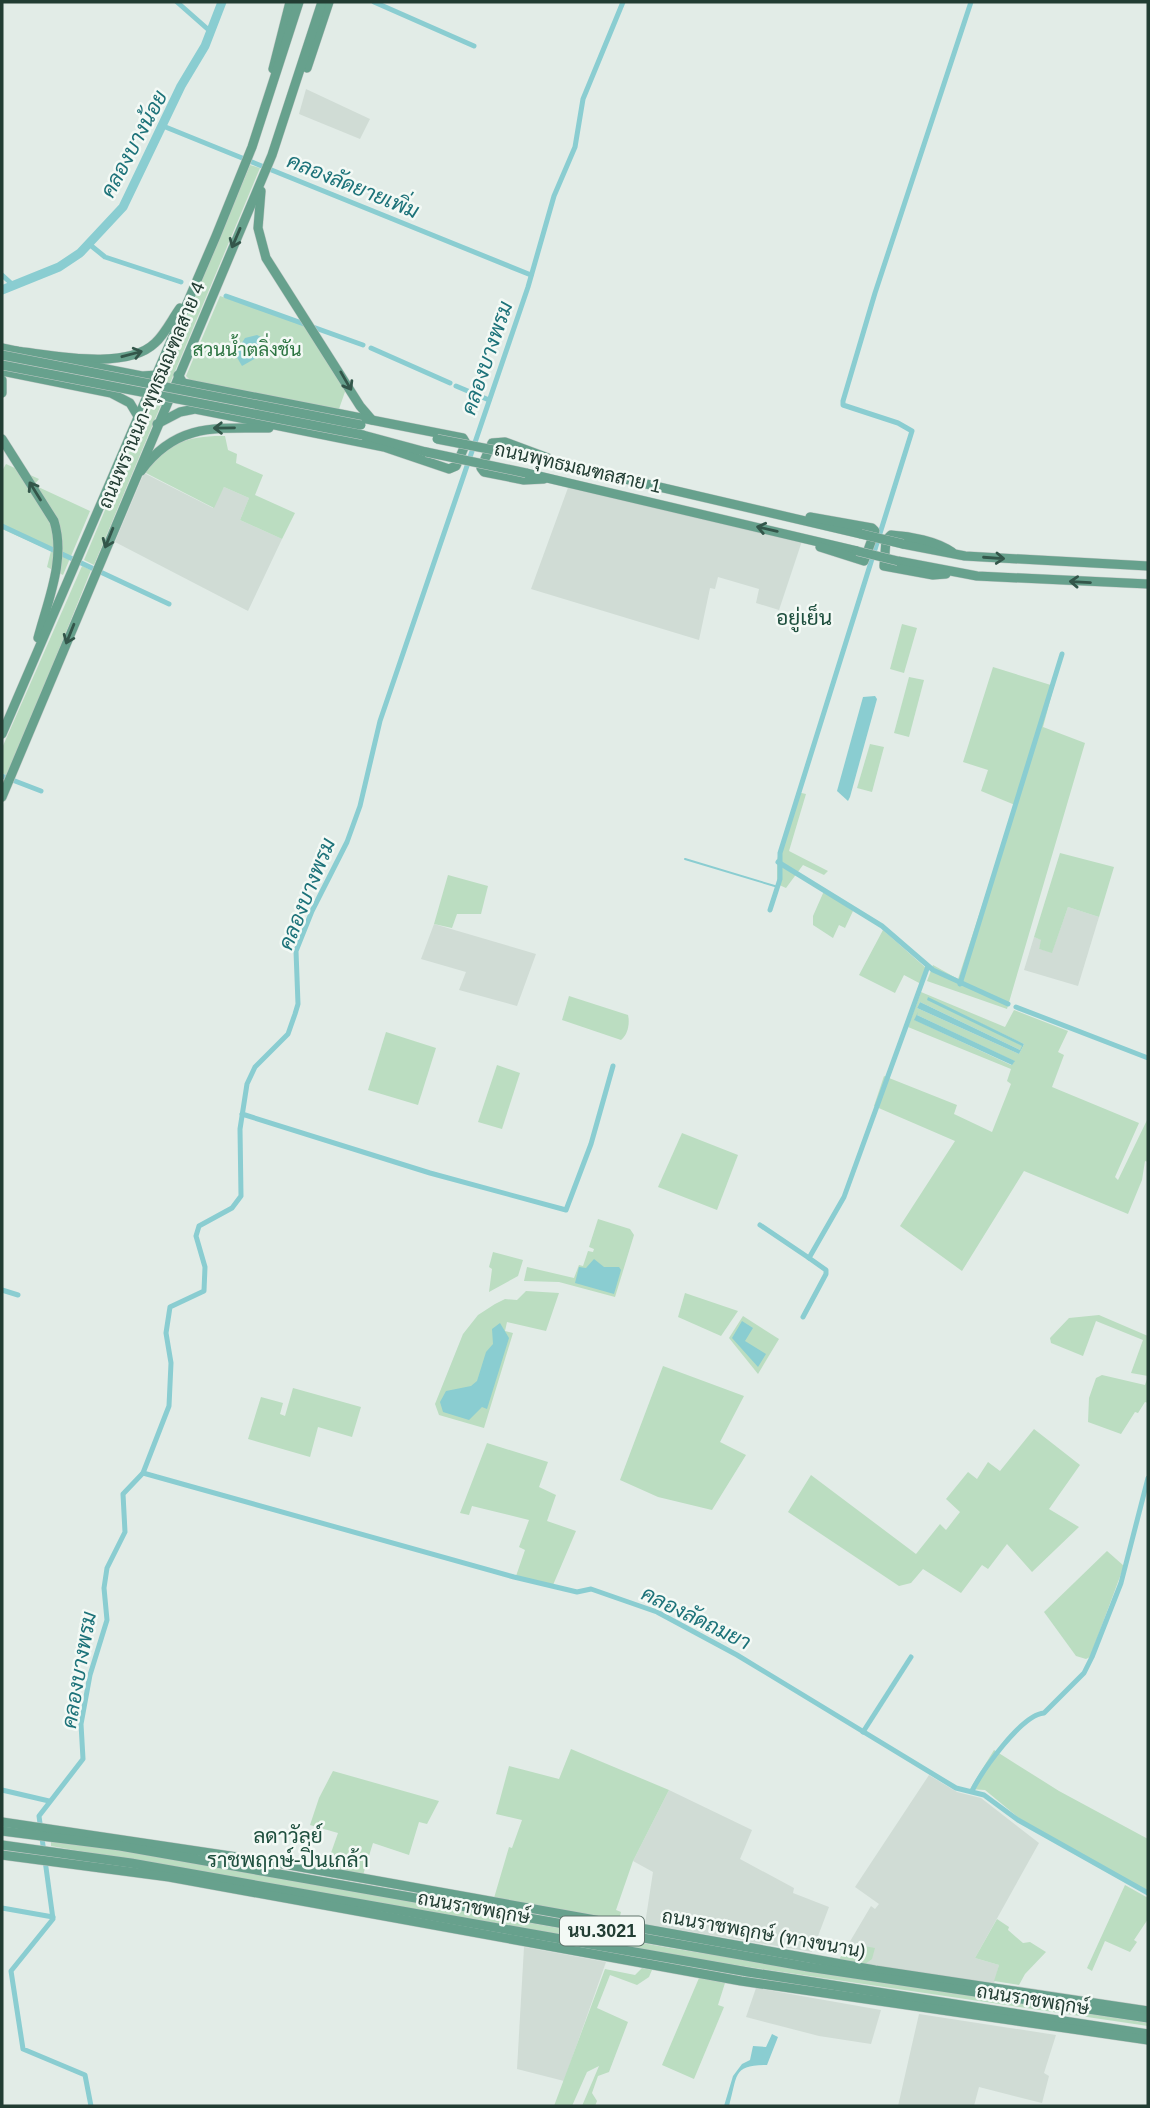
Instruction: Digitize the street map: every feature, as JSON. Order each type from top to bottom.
[{"type":"main road","points":[[265,108],[290,2]]},
{"type":"main road","name":"ถนนพรานนก-พุทธมณฑลสาย 4","points":[[2,734],[139,418],[252,147],[299,2]]},
{"type":"main road","name":"ถนนพรานนก-พุทธมณฑลสาย 4","points":[[2,797],[272,155],[322,2]]},
{"type":"main road","points":[[288,111],[310,60],[329,2]]},
{"type":"main road","points":[[263,176],[259,204],[262,247],[360,406],[374,421]]},
{"type":"main road","points":[[16,351],[115,359],[144,351],[160,338],[192,292]]},
{"type":"main road","points":[[2,348],[142,376],[157,375]]},
{"type":"main road","name":"ถนนพุทธมณฑลสาย 1","points":[[2,355],[535,458],[955,555],[1148,566]]},
{"type":"main road","name":"ถนนพุทธมณฑลสาย 1","points":[[2,365],[363,435],[422,451],[954,573],[1027,580],[1148,584]]},
{"type":"main road","points":[[89,388],[100,383],[98,367]]},
{"type":"main road","points":[[2,370],[121,397],[130,402],[139,418]]},
{"type":"main road","points":[[178,376],[183,383],[463,438],[466,443],[453,469],[384,447]]},
{"type":"main road","points":[[2,380],[2,393]]},
{"type":"main road","points":[[226,415],[220,405],[223,398],[234,394]]},
{"type":"main road","points":[[157,424],[195,409],[384,447],[422,451]]},
{"type":"main road","points":[[386,424],[407,433]]},
{"type":"main road","points":[[133,481],[159,450],[200,428],[292,428]]},
{"type":"main road","points":[[2,439],[54,521],[60,551],[29,670]]},
{"type":"main road","points":[[549,478],[524,480],[484,472],[481,468],[490,444],[505,442],[543,454],[554,462]]},
{"type":"main road","points":[[796,536],[830,551],[864,561],[875,534],[872,528],[840,522],[808,517],[798,520]]},
{"type":"main road","points":[[954,573],[933,575],[888,568],[882,559],[886,540],[891,535],[937,545],[955,555]]},
{"type":"main road","name":"ถนนราชพฤกษ์ (ทางขนาน)","points":[[2,1822],[27,1829],[47,1827],[278,1863],[638,1929],[1148,2011]]},
{"type":"main road","name":"ถนนราชพฤกษ์","points":[[2,1831],[27,1829],[727,1953],[1148,2018]]},
{"type":"main road","name":"ถนนราชพฤกษ์","points":[[2,1845],[29,1853],[264,1888],[748,1972],[1148,2034]]},
{"type":"main road","name":"นบ.3021","points":[[2,1855],[29,1853]]},
{"type":"main road","name":"นบ.3021","points":[[56,1856],[741,1980],[1148,2040]]},
{"type":"main road","points":[[272,1872],[279,1870],[366,1884],[375,1882]]},
{"type":"main road","points":[[264,1888],[324,1906]]},
{"type":"main road","points":[[638,1929],[649,1935],[727,1953]]},
{"type":"main road","points":[[635,1962],[748,1972]]},
{"type":"main road","points":[[1027,1993],[1126,2012],[1134,2016]]},
{"type":"shaded area","points":[[306,89],[370,119],[360,139],[299,114]]},
{"type":"shaded area","points":[[144,473],[213,508],[224,487],[249,498],[240,520],[282,539],[248,611],[115,542]]},
{"type":"shaded area","points":[[569,485],[802,541],[779,610],[756,603],[759,589],[718,577],[715,589],[710,588],[699,640],[531,589]]},
{"type":"shaded area","points":[[1068,907],[1099,917],[1078,986],[1024,970],[1034,937],[1042,940],[1039,949],[1052,952]]},
{"type":"shaded area","points":[[434,924],[536,954],[517,1006],[459,990],[466,972],[421,959]]},
{"type":"shaded area","points":[[929,1775],[957,1792],[981,1798],[1039,1843],[975,1958],[999,1965],[994,1984],[839,1960],[871,1906],[875,1909],[879,1904],[855,1887]]},
{"type":"shaded area","points":[[669,1790],[752,1830],[740,1859],[794,1888],[793,1893],[829,1907],[812,1952],[645,1924],[653,1872],[633,1861]]},
{"type":"shaded area","points":[[524,1947],[606,1962],[564,2081],[517,2069]]},
{"type":"shaded area","points":[[756,1988],[881,2010],[871,2044],[819,2036],[746,2017]]},
{"type":"shaded area","points":[[919,2014],[1056,2035],[1044,2073],[1049,2076],[1042,2103],[979,2087],[974,2106],[898,2106]]},
{"type":"green space","points":[[250,165],[260,168],[94,565],[84,560]]},
{"type":"green space","name":"สวนน้ำตลิ่งชัน","points":[[220,296],[312,327],[347,386],[339,409],[190,380],[186,376]]},
{"type":"green space","points":[[225,436],[228,450],[237,454],[236,463],[263,475],[255,495],[295,513],[282,539],[240,520],[249,498],[224,487],[214,508],[144,472],[158,454],[178,443],[202,437]]},
{"type":"green space","points":[[6,464],[39,479],[34,485],[90,511],[63,575],[47,567],[51,551],[2,529],[2,471]]},
{"type":"green space","points":[[82,566],[91,570],[8,776],[2,773],[2,748]]},
{"type":"green space","points":[[902,624],[917,628],[904,673],[890,669]]},
{"type":"green space","points":[[993,667],[1054,686],[1043,727],[1085,743],[1007,1009],[927,981],[933,965],[958,979],[1015,805],[981,791],[988,770],[963,762]]},
{"type":"green space","points":[[909,677],[924,680],[909,737],[894,733]]},
{"type":"green space","points":[[870,744],[884,747],[872,792],[857,788]]},
{"type":"green space","points":[[797,792],[806,794],[789,851],[828,871],[824,875],[803,865],[786,888],[777,884],[777,860]]},
{"type":"green space","points":[[1060,853],[1114,867],[1099,917],[1068,907],[1052,953],[1039,949],[1041,940],[1034,937]]},
{"type":"green space","points":[[448,875],[488,886],[481,914],[457,914],[452,928],[434,924]]},
{"type":"green space","points":[[824,891],[853,911],[845,928],[839,925],[833,938],[813,925],[813,916]]},
{"type":"green space","points":[[883,930],[926,968],[921,984],[904,975],[895,993],[859,975]]},
{"type":"green space","points":[[921,992],[1005,1027],[1014,1010],[1068,1031],[1058,1052],[1064,1055],[1052,1087],[1139,1123],[1115,1177],[1118,1180],[1148,1118],[1148,1162],[1145,1161],[1142,1180],[1128,1214],[1024,1171],[962,1271],[900,1226],[955,1141],[874,1106],[884,1076],[957,1105],[954,1114],[992,1132],[1011,1084],[1007,1081],[1011,1069],[908,1027]],"holes":[[[928,998],[1024,1044],[1023,1046]],[[920,1002],[1020,1050],[1023,1046],[1019,1054],[917,1008]],[[917,1015],[1014,1061],[1011,1065],[915,1020]]]},
{"type":"green space","points":[[569,996],[628,1015],[628,1029],[623,1038],[621,1040],[562,1020]]},
{"type":"green space","points":[[386,1032],[436,1048],[418,1105],[368,1090]]},
{"type":"green space","points":[[497,1065],[520,1073],[502,1129],[478,1122]]},
{"type":"green space","points":[[682,1133],[738,1155],[717,1210],[658,1187]]},
{"type":"green space","points":[[598,1219],[630,1229],[634,1235],[615,1297],[559,1282],[524,1281],[527,1267],[574,1278],[579,1265],[583,1266],[588,1251],[593,1252],[594,1249],[589,1247]]},
{"type":"green space","points":[[493,1252],[523,1260],[518,1276],[489,1292],[492,1269],[489,1267]]},
{"type":"green space","points":[[526,1291],[559,1293],[546,1331],[507,1322],[505,1331],[513,1333],[484,1428],[439,1415],[435,1404],[463,1334],[478,1315],[505,1299],[517,1300]]},
{"type":"green space","points":[[685,1293],[738,1311],[721,1336],[678,1317]]},
{"type":"green space","points":[[1099,1315],[1148,1336],[1148,1376],[1131,1373],[1143,1340],[1096,1321],[1083,1356],[1051,1343],[1050,1338],[1069,1318]]},
{"type":"green space","points":[[743,1316],[779,1339],[758,1374],[729,1338]]},
{"type":"green space","points":[[663,1366],[744,1396],[720,1442],[746,1455],[712,1510],[658,1497],[620,1480]]},
{"type":"green space","points":[[1102,1375],[1145,1385],[1148,1376],[1148,1403],[1145,1402],[1138,1413],[1135,1412],[1121,1434],[1088,1422],[1089,1398],[1096,1378]]},
{"type":"green space","points":[[293,1388],[361,1407],[352,1437],[318,1427],[310,1457],[248,1439],[261,1397],[283,1403],[280,1414],[285,1416]]},
{"type":"green space","points":[[1034,1429],[1080,1465],[1049,1509],[1079,1527],[1032,1572],[1007,1544],[988,1569],[982,1565],[961,1593],[923,1569],[911,1583],[899,1586],[788,1512],[811,1475],[916,1554],[940,1524],[946,1530],[960,1512],[946,1499],[968,1472],[977,1479],[988,1462],[1000,1471]]},
{"type":"green space","points":[[487,1443],[548,1462],[539,1487],[556,1495],[547,1521],[576,1531],[553,1585],[516,1576],[525,1550],[519,1547],[529,1520],[472,1506],[469,1515],[460,1513]]},
{"type":"green space","points":[[1107,1551],[1124,1566],[1090,1657],[1086,1659],[1076,1656],[1044,1612]]},
{"type":"green space","points":[[571,1749],[669,1790],[633,1861],[616,1910],[621,1912],[619,1920],[494,1898],[509,1847],[512,1848],[522,1820],[496,1814],[509,1766],[559,1779]]},
{"type":"green space","points":[[994,1750],[1059,1791],[1148,1839],[1148,1891],[1020,1819],[985,1790],[970,1789]]},
{"type":"green space","points":[[333,1771],[439,1801],[427,1824],[419,1822],[409,1855],[373,1843],[363,1875],[326,1867],[338,1833],[310,1825],[319,1798]]},
{"type":"green space","points":[[51,1841],[132,1852],[670,1948],[1148,2023],[1148,2026],[729,1964],[51,1846]]},
{"type":"green space","points":[[1125,1885],[1148,1898],[1148,1919],[1134,1940],[1137,1942],[1130,1952],[1105,1941],[1092,1971],[1087,1968]]},
{"type":"green space","points":[[997,1919],[1009,1927],[1008,1930],[1023,1943],[1030,1942],[1046,1952],[1025,1974],[1019,1985],[994,1981],[999,1965],[975,1958]]},
{"type":"green space","points":[[848,1943],[875,1948],[872,1959],[865,1964],[839,1960]]},
{"type":"green space","points":[[642,1968],[652,1970],[649,1977],[637,1985],[610,1975],[597,2008],[628,2022],[609,2072],[598,2076],[592,2093],[597,2101],[595,2106],[582,2106],[599,2066],[587,2072],[572,2106],[554,2106],[605,1969],[635,1975]]},
{"type":"green space","points":[[699,1978],[725,1983],[718,2005],[724,2007],[694,2079],[662,2065]]},
{"type":"water","points":[[257,335],[267,340],[263,354],[242,366],[235,354],[245,338]]},
{"type":"water","points":[[875,696],[877,699],[848,801],[837,791],[863,697]]},
{"type":"water","points":[[928,997],[1024,1044],[1019,1054],[917,1008],[920,1002],[1020,1050],[1022,1046],[927,1000]]},
{"type":"water","points":[[918,1012],[917,1015],[1015,1061],[1012,1065],[914,1020]]},
{"type":"water","points":[[594,1259],[604,1267],[619,1267],[621,1270],[614,1294],[575,1283],[579,1267],[586,1268]]},
{"type":"water","points":[[742,1321],[753,1328],[745,1341],[766,1354],[758,1367],[732,1338]]},
{"type":"water","points":[[500,1323],[509,1338],[487,1409],[482,1407],[469,1420],[443,1412],[440,1402],[446,1391],[471,1386],[477,1381],[486,1352],[493,1344],[492,1329]]},
{"type":"water","points":[[772,2034],[778,2037],[767,2065],[756,2065],[742,2070],[736,2079],[729,2106],[724,2106],[733,2076],[742,2064],[750,2060],[753,2046],[766,2047]]},
{"type":"waterway","points":[[177,2],[211,32]]},
{"type":"waterway","name":"คลองบางน้อย","points":[[2,290],[59,267],[80,253],[123,207],[181,86],[205,46],[222,2]]},
{"type":"waterway","points":[[374,2],[474,46]]},
{"type":"waterway","name":"คลองบางพรม","points":[[91,2106],[85,2075],[23,2049],[11,1971],[53,1919],[39,1816],[83,1759],[81,1724],[90,1675],[107,1620],[104,1588],[107,1568],[125,1532],[123,1494],[143,1473],[169,1406],[171,1363],[166,1333],[170,1307],[204,1291],[205,1267],[196,1236],[199,1226],[232,1208],[241,1196],[240,1129],[247,1084],[255,1067],[288,1034],[295,1014],[298,1004],[296,951],[312,911],[347,842],[360,806],[380,721],[528,287],[554,196],[575,147],[583,99],[623,2]]},
{"type":"waterway","name":"คลองบางพรม","points":[[770,910],[780,879],[780,853],[912,431],[898,423],[843,405],[843,401],[875,293],[971,2]]},
{"type":"waterway","name":"คลองลัดยายเพิ่ม","points":[[163,126],[531,275]]},
{"type":"waterway","points":[[89,244],[105,257],[181,282]]},
{"type":"waterway","points":[[2,275],[13,285]]},
{"type":"waterway","points":[[226,296],[363,345]]},
{"type":"waterway","points":[[371,348],[450,383]]},
{"type":"waterway","points":[[456,386],[489,400]]},
{"type":"waterway","points":[[2,526],[169,604]]},
{"type":"waterway","points":[[960,984],[1062,654]]},
{"type":"waterway","points":[[2,776],[41,791]]},
{"type":"waterway","points":[[685,859],[778,887]]},
{"type":"waterway","points":[[778,862],[882,926],[933,970],[1008,1004]]},
{"type":"waterway","points":[[803,1317],[826,1274],[826,1270],[809,1258],[844,1197],[928,966]]},
{"type":"waterway","points":[[1016,1007],[1148,1058]]},
{"type":"waterway","points":[[242,1114],[430,1173],[566,1210],[591,1144],[613,1066]]},
{"type":"waterway","points":[[760,1225],[809,1258]]},
{"type":"waterway","points":[[2,1290],[18,1295]]},
{"type":"waterway","name":"คลองลัดถมยา","points":[[143,1473],[514,1577],[577,1592],[591,1589],[657,1612],[737,1655],[956,1788],[984,1795],[1018,1820],[1148,1893]]},
{"type":"waterway","points":[[972,1791],[993,1758],[1014,1733],[1024,1723],[1044,1713],[1084,1673],[1121,1583],[1148,1478]]},
{"type":"waterway","points":[[863,1732],[911,1657]]},
{"type":"waterway","points":[[2,1790],[49,1801]]},
{"type":"waterway","points":[[2,1908],[53,1917]]},
{"type":"district","name":"อยู่เย็น","points":[[804,618]]},
{"type":"district","name":"ลดาวัลย์ ราชพฤกษ์-ปิ่นเกล้า","points":[[288,1848]]}]
